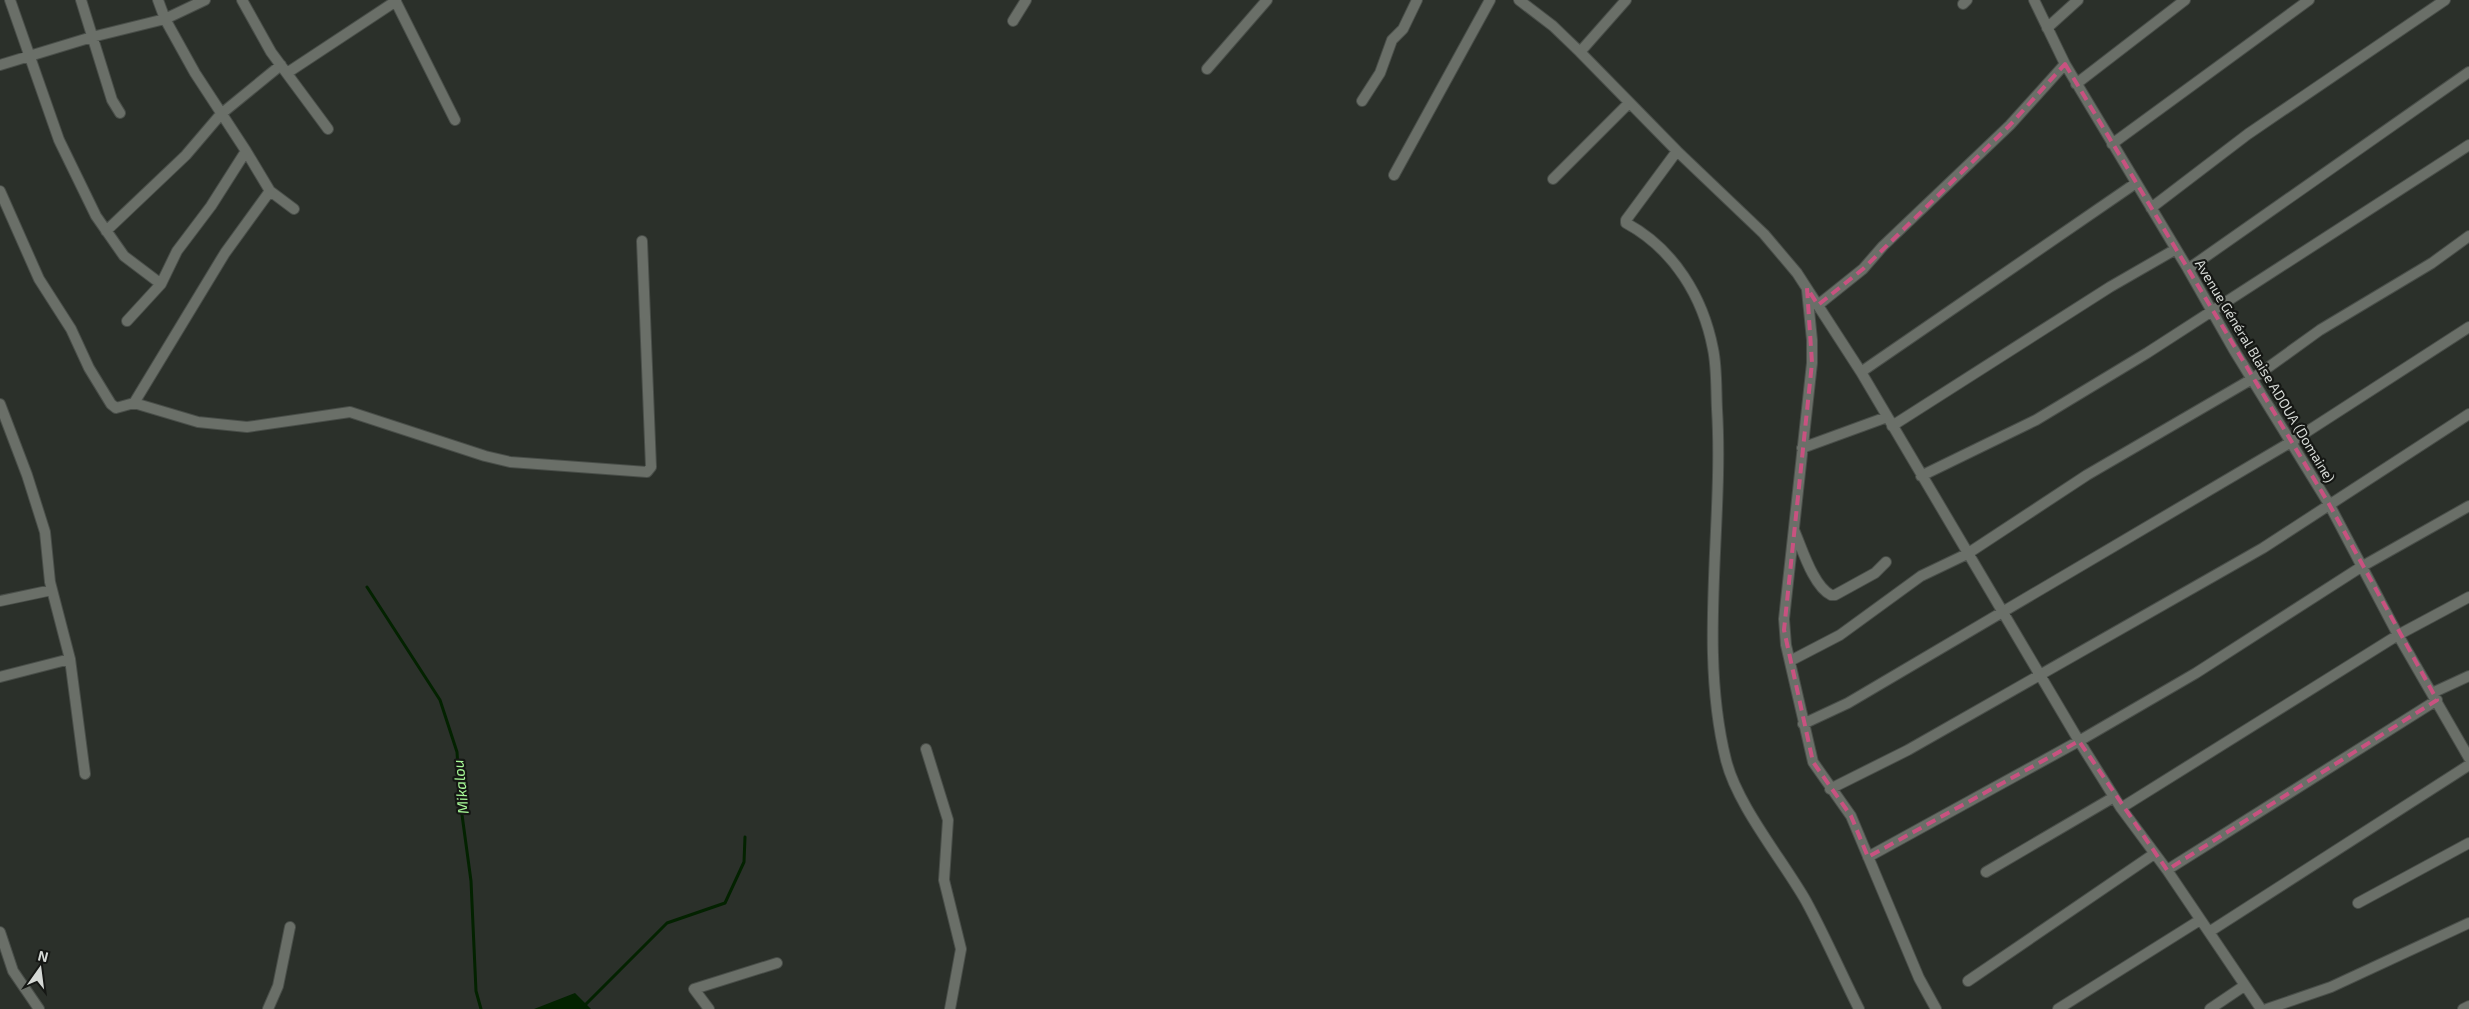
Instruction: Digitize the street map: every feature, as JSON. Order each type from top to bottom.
[{"type":"street","points":[[10,0],[59,140],[96,216],[124,256],[161,284]]},
{"type":"street","points":[[81,0],[112,100],[120,113]]},
{"type":"street","points":[[158,0],[165,19],[195,73],[270,191],[294,209]]},
{"type":"street","points":[[0,65],[92,37],[165,19],[205,0]]},
{"type":"street","points":[[242,0],[284,69],[328,129]]},
{"type":"street","points":[[1013,21],[1026,0]]},
{"type":"street","points":[[1206,69],[1267,0]]},
{"type":"street","points":[[1362,101],[1380,73],[1392,40],[1403,30],[1417,0]]},
{"type":"street","points":[[1394,175],[1490,0]]},
{"type":"street","points":[[1520,0],[1553,26],[1580,52],[1677,151],[1764,234],[1787,260],[1861,372],[2039,676],[2114,797],[2167,870],[2261,1009]]},
{"type":"street","points":[[1580,52],[1626,0]]},
{"type":"street","name":"Avenue Général Blaise ADOUA (Domaine)","points":[[2034,0],[2076,84],[2329,504],[2398,635],[2469,758]]},
{"type":"street","points":[[2047,28],[2078,0]]},
{"type":"street","points":[[2076,84],[2185,0]]},
{"type":"street","points":[[2112,144],[2309,0]]},
{"type":"street","points":[[2151,208],[2248,134],[2445,0]]},
{"type":"street","points":[[106,231],[186,155],[221,114],[284,69],[396,1],[455,120]]},
{"type":"street","points":[[1818,305],[1862,269],[1883,246],[2010,126],[2065,64]]},
{"type":"street","points":[[2188,269],[2469,72]]},
{"type":"street","points":[[1553,178],[1629,103]]},
{"type":"street","points":[[1921,476],[2036,420],[2147,353],[2469,145]]},
{"type":"street","points":[[127,321],[161,284],[177,251],[211,206],[246,151]]},
{"type":"street","points":[[1677,151],[1626,220],[1626,223],[1651,238],[1674,262],[1702,310],[1714,352],[1719,438],[1713,680],[1726,759],[1737,789],[1806,902],[1858,1009]]},
{"type":"street","points":[[1861,372],[2136,183]]},
{"type":"street","points":[[0,191],[39,279],[71,329],[111,404],[116,408],[134,403],[198,422],[247,427],[350,412],[485,456],[510,462],[647,472],[651,467],[642,241]]},
{"type":"street","points":[[134,403],[225,252],[270,191]]},
{"type":"street","points":[[1790,661],[1840,635],[1921,576],[1967,554],[2087,475],[2252,379],[2320,330],[2432,263],[2469,236]]},
{"type":"street","points":[[1802,448],[1889,421],[2176,249]]},
{"type":"street","points":[[1807,288],[1812,355],[1784,619],[1786,645],[1813,762],[1830,789],[1851,816],[1919,978],[1936,1009]]},
{"type":"street","points":[[1803,724],[1848,703],[2291,442],[2469,327]]},
{"type":"street","points":[[0,404],[27,476],[44,532],[52,590],[70,660],[85,774]]},
{"type":"street","points":[[1830,789],[1900,754],[2263,548],[2469,414]]},
{"type":"street","points":[[1868,857],[2079,741],[2196,673],[2361,567],[2469,506]]},
{"type":"street","points":[[1794,529],[1821,587],[1831,595],[1875,574],[1886,562]]},
{"type":"street","points":[[0,601],[52,590]]},
{"type":"street","points":[[2121,808],[2398,635],[2469,597]]},
{"type":"street","points":[[0,677],[70,660]]},
{"type":"street","points":[[2167,870],[2469,676]]},
{"type":"street","points":[[926,749],[948,820],[944,880],[961,949],[950,1009]]},
{"type":"street","points":[[2209,932],[2469,765]]},
{"type":"street","points":[[1986,872],[2114,797]]},
{"type":"street","points":[[2358,903],[2469,843]]},
{"type":"street","points":[[1968,981],[2154,854]]},
{"type":"street","points":[[2058,1009],[2200,920]]},
{"type":"street","points":[[2267,1009],[2331,987],[2469,923]]},
{"type":"street","points":[[268,1009],[278,986],[290,927]]},
{"type":"street","points":[[0,932],[13,971],[39,1009]]},
{"type":"street","points":[[708,1009],[694,989],[777,962]]},
{"type":"street","points":[[2210,1009],[2244,986]]},
{"type":"street","points":[[2463,1009],[2469,1006]]},
{"type":"highlighted area","points":[[2065,64],[2329,504],[2437,700],[2167,870],[2079,741],[1868,857],[1851,816],[1813,762],[1784,630],[1812,363],[1807,288],[1818,305],[1863,269],[2010,125]]},
{"type":"shaded area","points":[[575,993],[591,1009],[534,1009]]},
{"type":"waterway","name":"Mikalou","points":[[367,587],[440,700],[457,752],[460,800],[471,881],[476,991],[481,1009]]},
{"type":"waterway","points":[[581,1009],[667,923],[725,903],[744,862],[745,837]]}]
